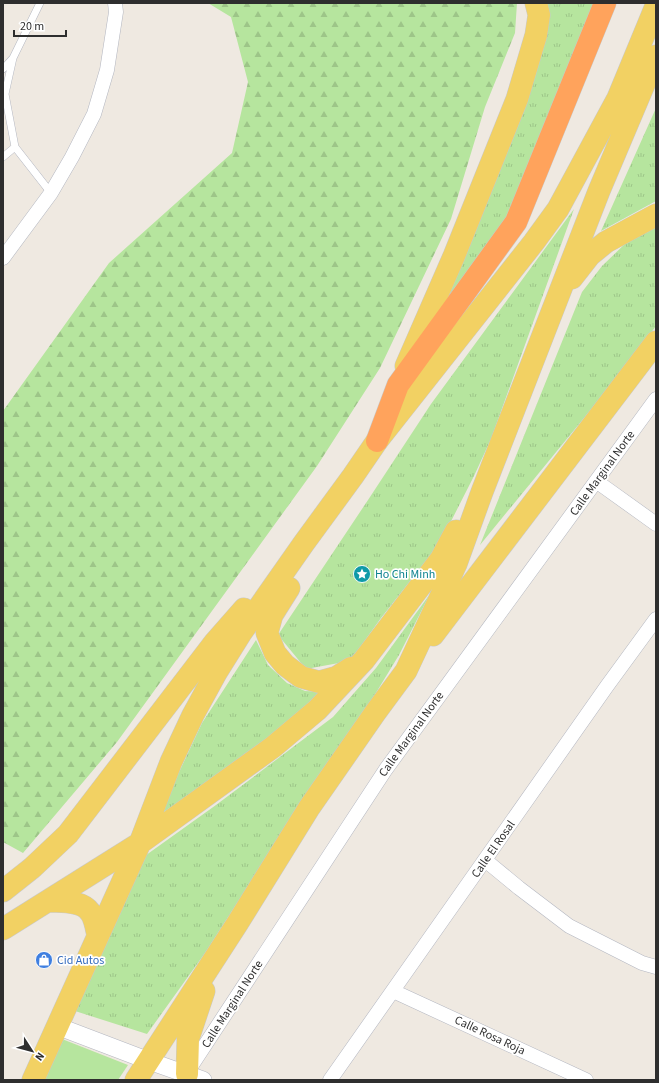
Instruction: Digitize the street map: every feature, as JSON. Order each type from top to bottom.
[{"type":"highway","points":[[377,441],[398,385],[516,222],[602,9]]},
{"type":"main road","points":[[398,385],[454,256],[517,99],[536,35],[539,15],[536,3]]},
{"type":"main road","points":[[33,1080],[140,843],[171,762],[193,715],[216,673],[241,633],[377,441],[534,242],[558,209],[618,98],[656,6]]},
{"type":"main road","points":[[406,671],[456,564],[599,191],[656,56]]},
{"type":"main road","points":[[540,342],[571,280],[590,255],[606,242],[656,215]]},
{"type":"main road","points":[[136,1080],[237,924],[309,808],[375,713],[656,342]]},
{"type":"main road","points":[[3,929],[140,843],[273,747],[317,710],[364,660],[441,559],[494,463]]},
{"type":"main road","points":[[353,476],[301,570],[272,615],[267,634],[274,653],[285,665],[302,677],[319,682],[337,677],[364,660]]},
{"type":"main road","points":[[3,891],[32,868],[68,834],[215,642],[304,543]]},
{"type":"main road","points":[[49,901],[83,905],[90,912],[98,936]]},
{"type":"main road","points":[[191,1078],[188,1039],[193,1022],[205,987],[237,924]]},
{"type":"street","points":[[3,258],[51,193],[94,114],[107,70],[116,12],[115,3]]},
{"type":"street","name":"Calle Marginal Norte","points":[[191,1078],[386,769],[656,400]]},
{"type":"street","points":[[596,481],[656,524]]},
{"type":"street","name":"Calle El Rosal","points":[[330,1080],[607,686],[656,619]]},
{"type":"street","points":[[485,860],[568,926],[642,963],[656,967]]},
{"type":"street","name":"Calle Rosa Roja","points":[[393,991],[586,1080]]},
{"type":"street","points":[[57,1026],[191,1078]]},
{"type":"lane","points":[[40,3],[13,58],[5,94],[15,147],[51,193]]},
{"type":"lane","points":[[3,69],[13,58]]},
{"type":"lane","points":[[3,157],[15,147]]},
{"type":"green space","points":[[208,3],[517,3],[515,33],[485,107],[451,219],[380,368],[317,466],[117,742],[23,853],[3,842],[3,411],[109,263],[232,153],[248,82],[231,17]]},
{"type":"green space","points":[[543,3],[597,3],[507,224],[426,332]]},
{"type":"green space","points":[[656,108],[656,201],[601,231]]},
{"type":"green space","points":[[574,209],[491,439],[440,543],[381,618],[350,661],[306,669],[278,635],[431,404]]},
{"type":"green space","points":[[656,226],[656,326],[620,374],[480,545],[582,292],[602,266],[629,240]]},
{"type":"green space","points":[[430,594],[399,655],[349,737],[295,813],[205,953],[147,1034],[75,1011],[142,858],[216,805],[333,717],[376,668]]},
{"type":"green space","points":[[256,640],[268,665],[287,683],[305,691],[322,692],[306,709],[223,773],[159,815],[202,723]]},
{"type":"green space","points":[[62,1039],[128,1065],[118,1080],[43,1080]]},
{"type":"place","name":"Ho Chi Minh","points":[[362,574]]},
{"type":"place","name":"Cid Autos","points":[[44,960]]}]
